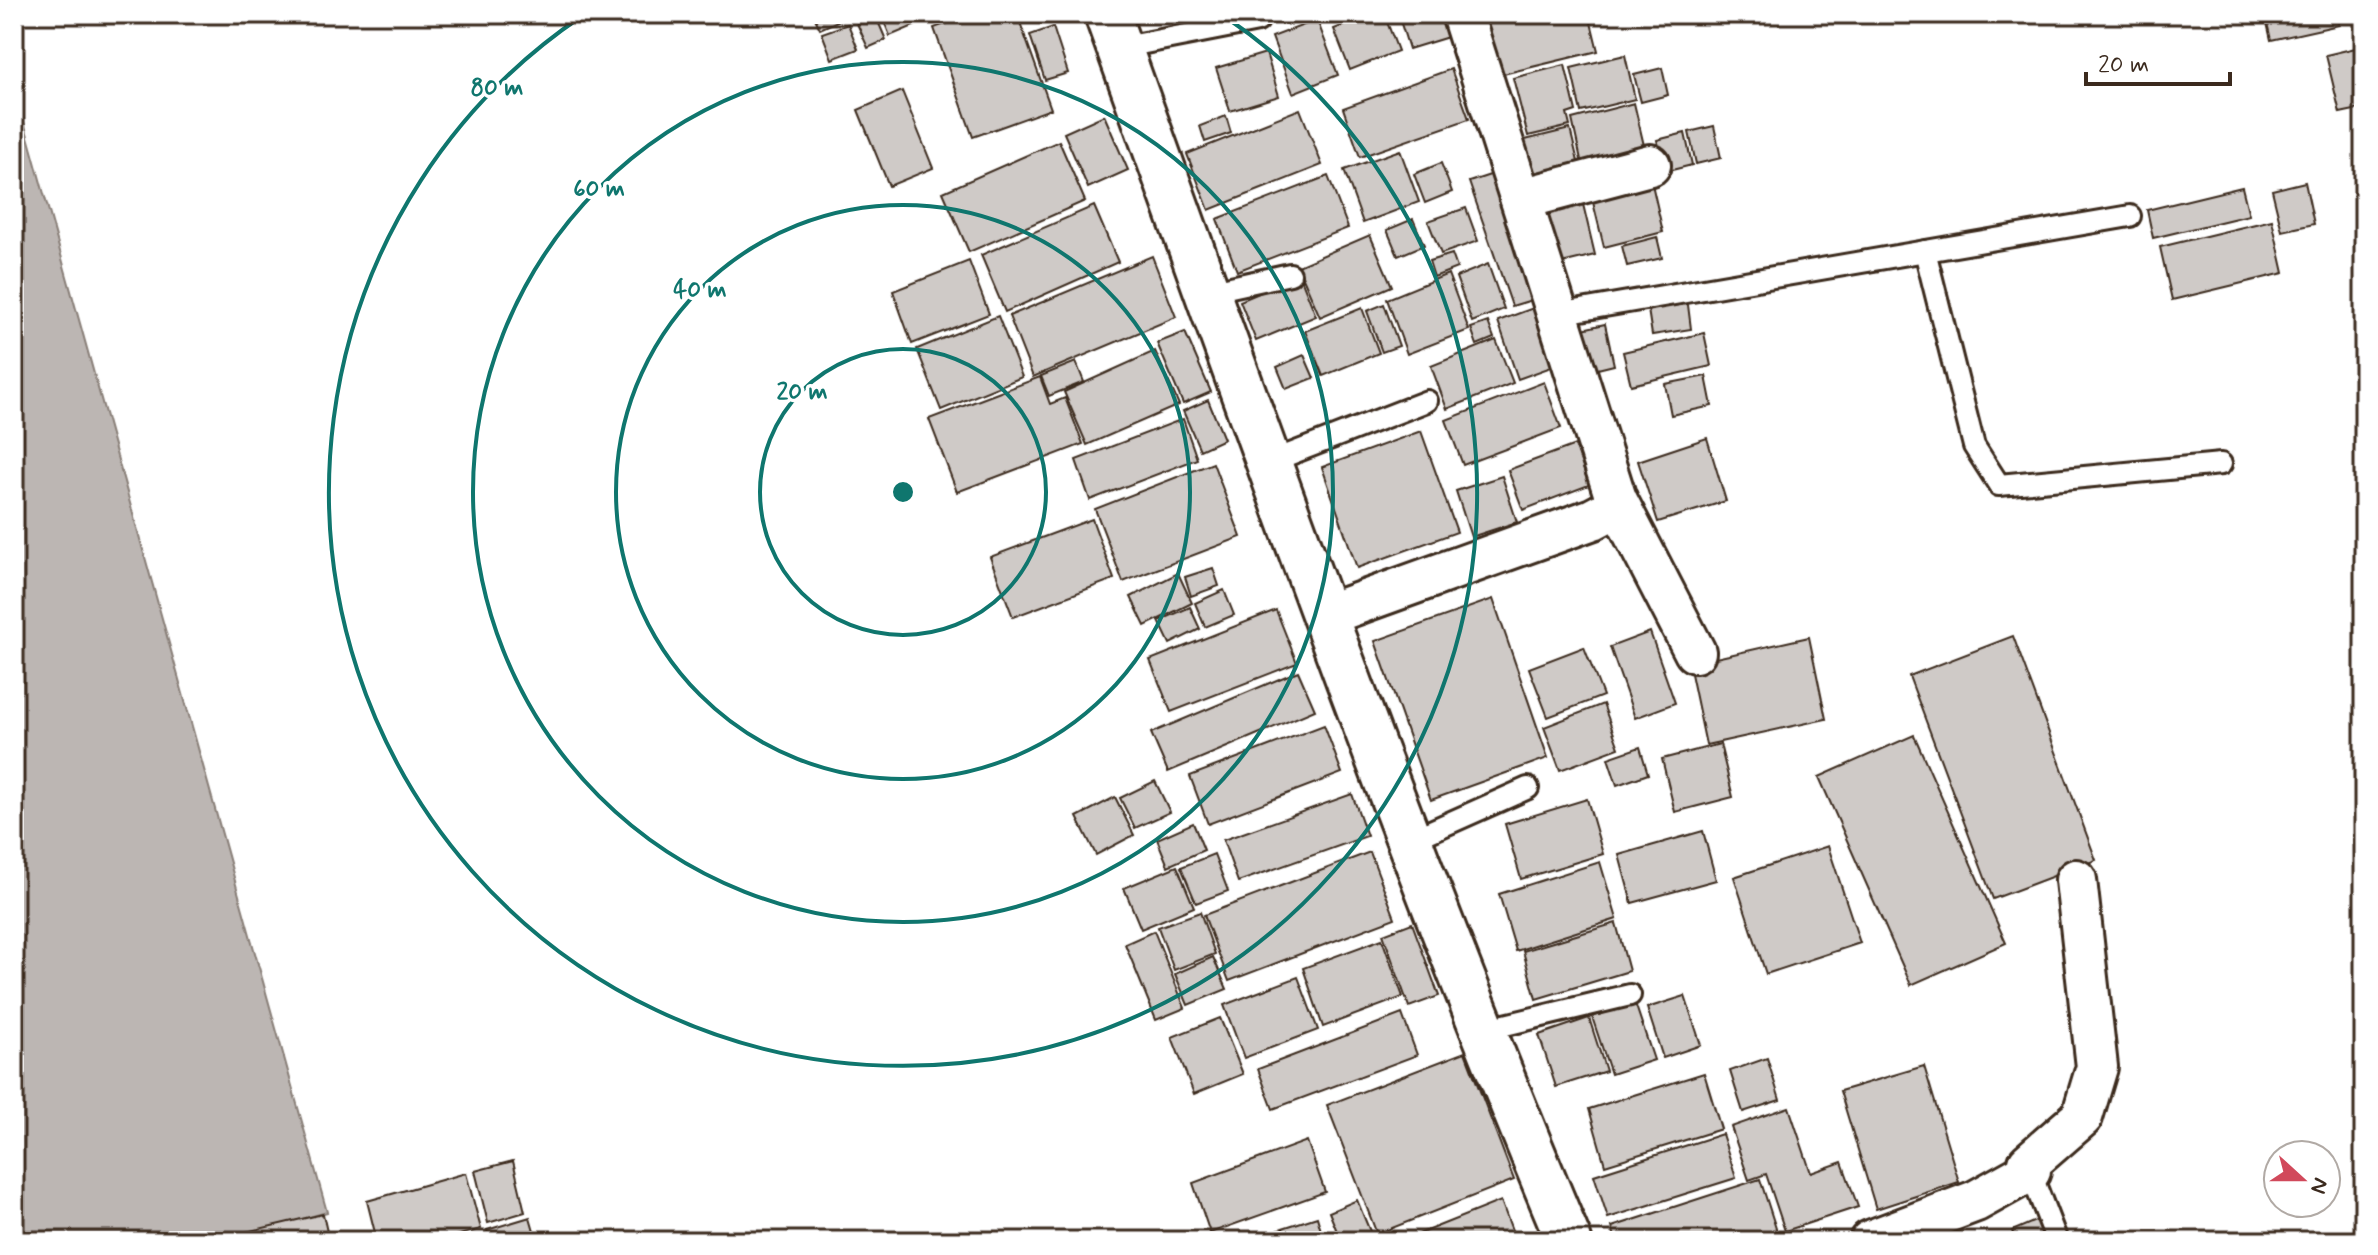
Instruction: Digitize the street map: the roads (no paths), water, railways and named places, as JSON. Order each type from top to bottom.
[{"type":"street","points":[[1462,14],[1616,499],[1695,652]]},
{"type":"street","points":[[1113,31],[1326,615],[1484,1030],[1569,1241]]},
{"type":"street","points":[[1521,199],[1650,165]]},
{"type":"street","points":[[1326,615],[1593,519],[1608,511],[1616,499]]},
{"type":"street","points":[[1870,1241],[1976,1201],[2030,1171],[2029,1163],[2082,1117],[2097,1067],[2076,880]]},
{"type":"lane","points":[[1113,31],[1258,21]]},
{"type":"lane","points":[[1558,314],[2130,216]]},
{"type":"lane","points":[[1925,251],[1974,446],[1999,485],[2221,464]]},
{"type":"lane","points":[[1208,292],[1290,274]]},
{"type":"lane","points":[[1270,462],[1427,401]]},
{"type":"lane","points":[[1411,840],[1528,788]]},
{"type":"lane","points":[[1484,1030],[1630,995]]},
{"type":"lane","points":[[2030,1171],[2057,1241]]}]
